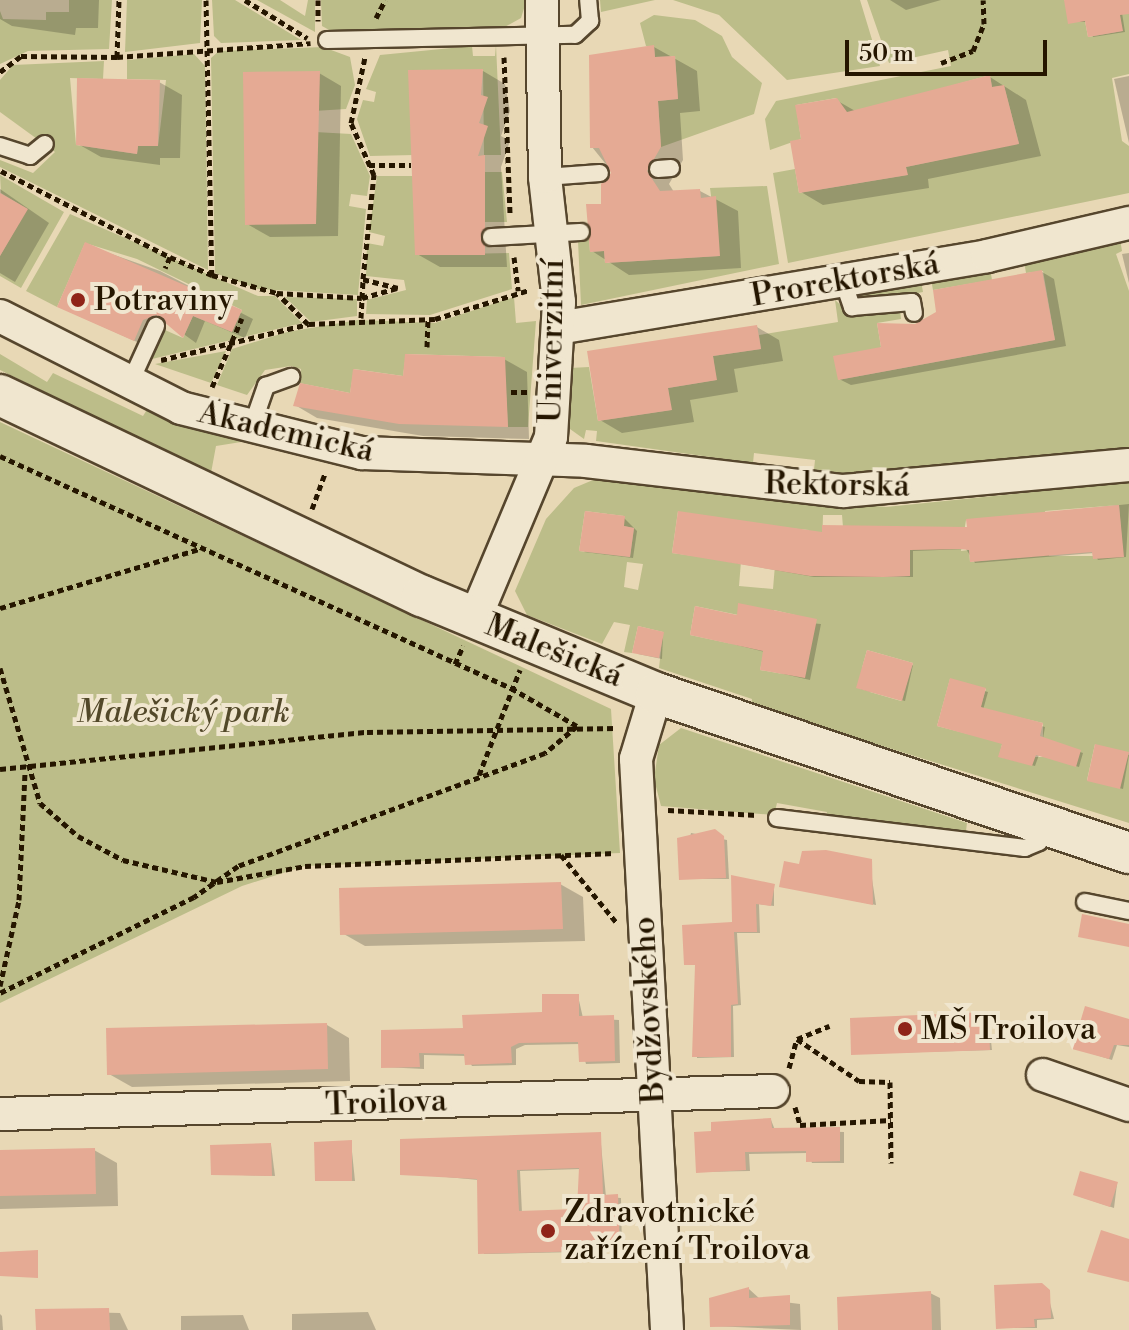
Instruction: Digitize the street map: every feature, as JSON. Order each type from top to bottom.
[{"type":"street","name":"Univerzitní","points":[[475,618],[546,461],[566,233],[545,177],[542,0]]},
{"type":"street","name":"Prorektorská","points":[[558,328],[843,281],[1129,223]]},
{"type":"street","name":"Akademická","points":[[0,316],[137,374],[329,447],[546,461]]},
{"type":"street","name":"Malešická","points":[[0,395],[475,618],[656,693],[1129,853]]},
{"type":"street","name":"Rektorská","points":[[546,461],[843,491],[1129,465]]},
{"type":"street","name":"Bydžovského","points":[[656,693],[636,759],[667,1330]]},
{"type":"street","points":[[1043,1075],[1129,1105]]},
{"type":"street","name":"Troilova","points":[[0,1114],[653,1095],[780,1085]]},
{"type":"lane","points":[[321,42],[542,37],[582,32],[588,0]]},
{"type":"lane","points":[[0,146],[30,156],[45,144]]},
{"type":"lane","points":[[545,177],[600,173]]},
{"type":"lane","points":[[491,237],[566,233]]},
{"type":"lane","points":[[843,281],[852,307],[912,302],[914,313]]},
{"type":"lane","points":[[137,374],[156,326]]},
{"type":"lane","points":[[254,417],[270,381],[291,377]]},
{"type":"lane","points":[[777,818],[1025,848],[1039,842],[1045,826]]},
{"type":"lane","points":[[1085,902],[1129,911]]},
{"type":"path","points":[[117,57],[119,0]]},
{"type":"path","points":[[206,0],[212,275]]},
{"type":"path","points":[[941,63],[973,51],[984,24],[983,0]]},
{"type":"path","points":[[247,1],[321,42]]},
{"type":"path","points":[[504,38],[512,236],[518,291]]},
{"type":"path","points":[[361,318],[369,165],[351,123],[365,39]]},
{"type":"path","points":[[0,72],[21,56],[117,57],[321,42]]},
{"type":"path","points":[[369,165],[411,165]]},
{"type":"path","points":[[0,170],[170,257],[212,275],[277,293],[362,298],[398,288],[363,279]]},
{"type":"path","points":[[165,268],[170,257]]},
{"type":"path","points":[[137,374],[309,324],[361,318],[428,320],[518,291],[542,288]]},
{"type":"path","points":[[277,293],[309,324]]},
{"type":"path","points":[[242,318],[211,391],[254,417]]},
{"type":"path","points":[[427,347],[428,320]]},
{"type":"path","points":[[535,403],[536,391]]},
{"type":"path","points":[[307,521],[329,447]]},
{"type":"path","points":[[0,456],[511,688],[577,726]]},
{"type":"path","points":[[0,608],[202,548]]},
{"type":"path","points":[[479,776],[511,688],[523,665]]},
{"type":"path","points":[[0,668],[25,767],[40,803],[78,836],[123,860],[217,882],[305,866],[642,852]]},
{"type":"path","points":[[0,993],[282,848],[545,753],[577,726]]},
{"type":"path","points":[[0,769],[498,727],[577,726],[629,730]]},
{"type":"path","points":[[0,986],[19,900],[25,767]]},
{"type":"path","points":[[639,811],[777,818]]},
{"type":"path","points":[[561,855],[585,892],[627,934]]},
{"type":"path","points":[[829,1026],[797,1039],[780,1085],[800,1125],[891,1120]]},
{"type":"path","points":[[797,1039],[859,1081],[890,1082],[891,1163]]},
{"type":"green space","points":[[69,0],[112,0],[109,49],[28,51],[0,64],[0,11],[3,19],[46,20],[46,12],[69,12]]},
{"type":"green space","points":[[127,0],[202,0],[200,43],[125,52]]},
{"type":"green space","points":[[212,0],[235,0],[301,40],[221,43],[214,36]]},
{"type":"green space","points":[[257,0],[280,0],[305,16],[308,0],[315,0],[315,32]]},
{"type":"green space","points":[[321,0],[526,2],[521,18],[503,28],[331,31],[322,26]]},
{"type":"green space","points":[[600,0],[655,0],[601,12]]},
{"type":"green space","points":[[673,0],[860,0],[880,66],[787,80],[719,15]]},
{"type":"green space","points":[[867,0],[1064,0],[1085,21],[1088,37],[1122,31],[1118,3],[1129,1],[1129,74],[1112,78],[1122,141],[1129,146],[1129,193],[788,263],[773,173],[795,169],[799,193],[907,175],[906,167],[1019,143],[1004,86],[992,87],[990,75],[847,115],[836,98],[796,105],[801,139],[770,150],[765,119],[776,101],[951,66],[948,50],[889,63]]},
{"type":"green space","points":[[654,15],[695,20],[722,36],[732,57],[762,83],[754,114],[661,147],[658,101],[678,99],[675,56],[655,57],[654,46],[646,46],[640,23]]},
{"type":"green space","points":[[496,45],[501,155],[484,155],[483,69],[414,155],[370,156],[357,119],[363,100],[374,102],[376,92],[366,89],[380,55],[472,46],[473,56],[495,56]]},
{"type":"green space","points":[[323,47],[350,57],[355,85],[346,109],[314,111],[315,148],[315,132],[351,134],[370,176],[367,196],[351,194],[349,206],[366,209],[358,295],[258,289],[215,273],[211,58],[219,51]]},
{"type":"green space","points":[[194,54],[205,66],[208,270],[0,167],[0,160],[33,173],[55,152],[0,112],[0,80],[13,65],[104,61],[103,79],[70,78],[76,145],[137,154],[138,146],[158,146],[166,80],[127,79],[127,60]]},
{"type":"green space","points":[[485,172],[502,172],[507,222],[485,222]]},
{"type":"green space","points":[[0,175],[64,212],[21,288],[0,276],[0,256],[27,209],[1,193]]},
{"type":"green space","points":[[377,176],[414,176],[416,255],[509,253],[512,289],[430,315],[366,314],[367,300],[406,290],[404,280],[366,276],[367,243],[383,246],[385,236],[369,232]]},
{"type":"green space","points":[[767,186],[779,264],[581,305],[578,241],[589,239],[590,252],[604,251],[605,263],[719,256],[710,188]]},
{"type":"green space","points":[[70,214],[258,296],[275,296],[302,323],[152,359],[165,330],[183,338],[193,316],[232,332],[242,310],[137,259],[85,243],[57,307],[26,291]]},
{"type":"green space","points":[[1120,239],[1122,251],[1116,254],[1129,291],[1129,453],[813,479],[815,460],[754,453],[753,463],[596,441],[597,431],[586,430],[584,439],[570,429],[570,368],[589,367],[598,421],[671,410],[668,388],[716,380],[713,356],[761,349],[759,335],[838,322],[835,300],[853,316],[900,309],[901,319],[877,323],[881,347],[838,380],[1055,340],[1043,271],[1026,273],[1024,261]]},
{"type":"green space","points":[[990,268],[992,280],[933,290],[931,279]]},
{"type":"green space","points":[[921,281],[923,292],[863,303],[854,294]]},
{"type":"green space","points":[[285,297],[357,299],[357,316],[311,322]]},
{"type":"green space","points":[[514,297],[516,323],[536,321],[528,427],[508,427],[504,357],[406,354],[403,376],[354,369],[350,393],[299,383],[301,369],[291,366],[265,370],[247,395],[217,385],[232,349],[287,332],[358,320],[435,323]]},
{"type":"green space","points":[[226,351],[211,383],[155,364]]},
{"type":"green space","points":[[0,354],[47,382],[53,373],[143,416],[148,408],[241,442],[216,446],[211,473],[0,370]]},
{"type":"green space","name":"Malešický park","points":[[0,422],[611,709],[620,853],[305,866],[242,886],[0,1003]]},
{"type":"green space","points":[[593,480],[886,507],[1129,482],[1129,823],[751,705],[752,699],[659,668],[663,632],[638,626],[632,653],[624,652],[630,625],[614,622],[602,644],[527,615],[515,591],[546,519],[574,488]],"holes":[[[1119,505],[1123,556],[1049,556],[1045,511]],[[585,511],[624,516],[624,526],[634,528],[630,557],[579,551]],[[678,511],[709,558],[672,553]],[[823,515],[842,515],[843,527],[910,550],[910,576],[883,577],[822,547]],[[966,520],[1011,558],[970,562],[969,550],[961,551]],[[744,524],[809,530],[805,575],[775,565],[773,589],[739,586]],[[627,562],[643,564],[638,590],[624,587]],[[695,606],[748,617],[742,646],[690,635]],[[774,610],[795,615],[783,674],[760,670]],[[867,650],[913,663],[901,701],[870,692],[862,668]],[[950,679],[986,689],[972,735],[937,726]],[[1009,715],[1043,723],[1043,757],[999,757]],[[1095,744],[1119,788],[1087,780]]]},
{"type":"green space","points":[[681,728],[967,823],[966,831],[826,819],[827,812],[777,803],[774,815],[661,806],[654,779],[659,745]]},
{"type":"building","points":[[1064,0],[1129,0],[1129,14],[1120,15],[1123,31],[1088,37],[1085,21],[1068,24]]},
{"type":"building","points":[[654,45],[655,57],[675,56],[678,99],[658,101],[661,147],[647,171],[660,191],[700,189],[701,198],[716,196],[720,256],[605,263],[604,251],[590,252],[586,204],[601,204],[601,184],[611,173],[599,148],[590,148],[589,55]]},
{"type":"building","points":[[483,69],[481,95],[488,97],[479,123],[488,126],[478,156],[485,155],[485,255],[415,255],[408,70]]},
{"type":"building","points":[[320,71],[316,224],[245,225],[243,72]]},
{"type":"building","points":[[990,75],[992,87],[1004,85],[1019,144],[906,167],[908,175],[799,193],[790,141],[801,139],[795,105],[837,98],[847,112]]},
{"type":"building","points":[[77,78],[160,80],[158,146],[138,146],[137,154],[76,145]]},
{"type":"building","points":[[0,193],[28,209],[0,256]]},
{"type":"building","points":[[85,242],[242,310],[232,332],[193,316],[183,338],[156,315],[143,320],[134,341],[57,307]]},
{"type":"building","points":[[1042,270],[1055,340],[838,380],[833,356],[881,347],[877,323],[915,324],[936,312],[933,290]]},
{"type":"building","points":[[757,325],[761,349],[713,356],[717,380],[668,388],[672,410],[598,421],[587,351]]},
{"type":"building","points":[[405,354],[505,357],[508,427],[399,424],[293,406],[300,383],[350,393],[353,369],[403,376]]},
{"type":"building","points":[[1119,505],[1124,557],[1093,559],[1092,552],[970,562],[969,550],[910,550],[910,576],[883,577],[810,576],[672,553],[678,511],[822,532],[822,525],[967,527],[966,519]]},
{"type":"building","points":[[585,511],[625,516],[624,526],[634,528],[630,557],[579,551]]},
{"type":"building","points":[[738,603],[817,619],[805,678],[760,670],[763,651],[690,635],[695,606],[737,615]]},
{"type":"building","points":[[638,626],[664,632],[659,658],[632,653]]},
{"type":"building","points":[[867,650],[913,663],[902,701],[856,688]]},
{"type":"building","points":[[950,678],[986,688],[981,707],[1043,723],[1040,736],[1081,750],[1076,767],[1036,755],[1032,766],[998,757],[1002,744],[937,726]]},
{"type":"building","points":[[1095,744],[1129,752],[1120,789],[1087,781]]},
{"type":"building","points":[[715,829],[724,836],[726,878],[679,880],[677,838]]},
{"type":"building","points":[[826,850],[872,859],[873,905],[779,887],[784,861],[799,864],[802,851]]},
{"type":"building","points":[[731,875],[775,884],[771,906],[756,904],[757,932],[734,932],[738,1004],[731,1005],[731,1057],[692,1057],[695,965],[684,965],[682,925],[732,922]]},
{"type":"building","points":[[561,882],[563,929],[340,935],[339,888]]},
{"type":"building","points":[[1082,914],[1129,924],[1129,947],[1078,937]]},
{"type":"building","points":[[542,994],[579,994],[579,1016],[614,1015],[615,1061],[579,1062],[578,1042],[519,1043],[511,1047],[512,1063],[465,1065],[464,1054],[419,1053],[420,1067],[381,1068],[381,1030],[463,1028],[462,1015],[542,1012]]},
{"type":"building","points":[[1085,1006],[1129,1019],[1129,1045],[1114,1045],[1109,1059],[1072,1049]]},
{"type":"building","points":[[988,1012],[990,1050],[851,1055],[850,1018]]},
{"type":"building","points":[[327,1023],[328,1069],[107,1075],[106,1028]]},
{"type":"building","points":[[771,1118],[772,1128],[840,1127],[840,1161],[806,1162],[806,1151],[745,1152],[746,1170],[696,1173],[694,1132],[711,1131],[711,1122]]},
{"type":"building","points":[[601,1132],[603,1195],[618,1194],[620,1250],[478,1254],[477,1179],[400,1175],[400,1139]],"holes":[[[579,1168],[577,1209],[519,1211],[517,1170]]]},
{"type":"building","points":[[352,1140],[352,1181],[315,1181],[314,1142]]},
{"type":"building","points":[[271,1143],[272,1176],[211,1175],[210,1145]]},
{"type":"building","points":[[95,1148],[96,1194],[0,1196],[0,1150]]},
{"type":"building","points":[[1080,1171],[1118,1182],[1110,1207],[1073,1195]]},
{"type":"building","points":[[1101,1230],[1129,1239],[1129,1282],[1087,1272]]},
{"type":"building","points":[[38,1250],[38,1278],[0,1276],[0,1252]]},
{"type":"building","points":[[1042,1283],[1050,1290],[1051,1318],[1034,1319],[1035,1327],[996,1329],[994,1285]]},
{"type":"building","points":[[749,1287],[749,1298],[790,1295],[790,1325],[710,1327],[709,1298]]},
{"type":"building","points":[[931,1291],[932,1330],[838,1330],[837,1297]]},
{"type":"building","points":[[109,1308],[110,1330],[36,1330],[35,1309]]},
{"type":"place","name":"Potraviny","points":[[78,300]]},
{"type":"place","name":"MŠ Troilova","points":[[905,1029]]},
{"type":"place","name":"Zdravotnické zařízení Troilova","points":[[548,1231]]}]
